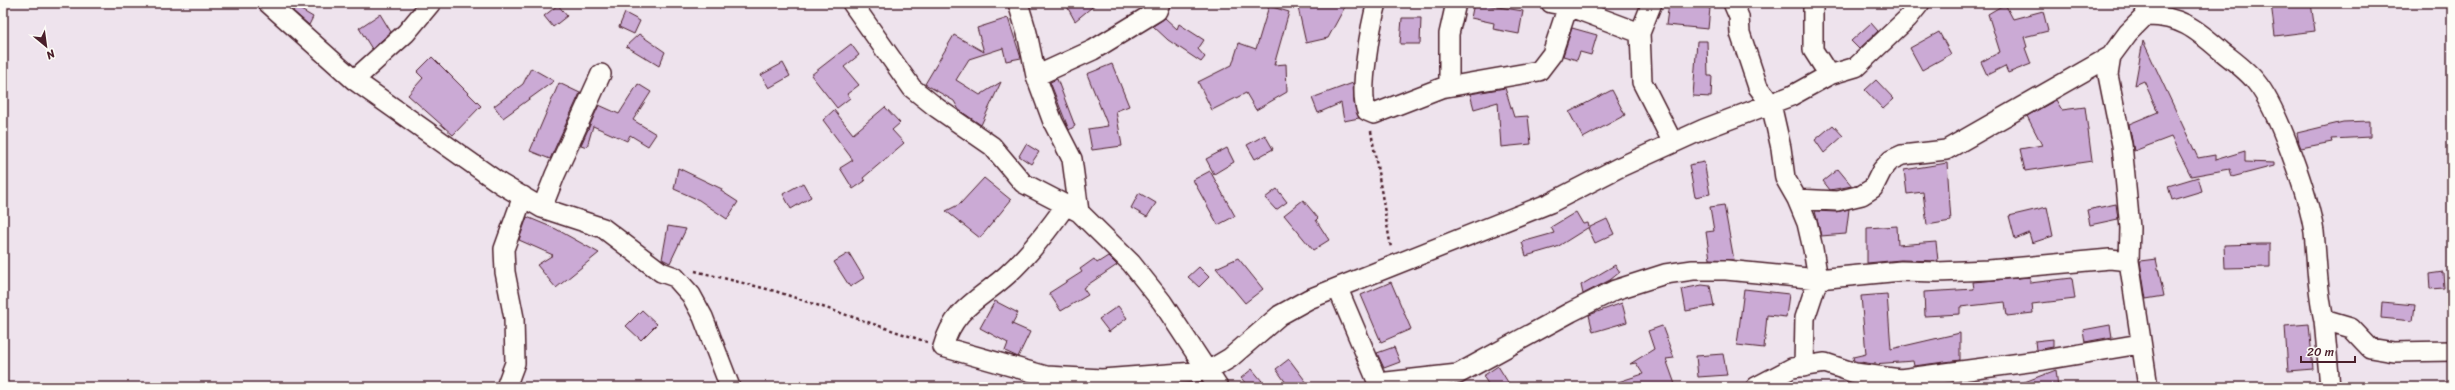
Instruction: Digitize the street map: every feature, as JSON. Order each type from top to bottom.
[{"type":"street","points":[[268,3],[354,80],[502,184],[542,208],[603,228],[661,272],[675,277],[691,295],[703,317],[730,387]]},
{"type":"street","points":[[354,80],[406,32],[431,3]]},
{"type":"street","points":[[852,3],[912,88],[937,108],[992,146],[1023,182],[1072,208],[1144,278],[1213,379]]},
{"type":"street","points":[[1018,3],[1027,33],[1036,76],[1053,122],[1072,159],[1072,208],[1050,228],[1007,275],[962,312],[948,329],[943,347],[1046,376],[1073,382],[1102,379],[1213,379]]},
{"type":"street","points":[[1036,76],[1093,50],[1157,11],[1160,3]]},
{"type":"street","points":[[1377,3],[1364,74],[1364,105],[1367,111],[1374,114],[1411,98],[1449,86],[1539,71],[1552,54],[1560,4],[1640,33]]},
{"type":"street","points":[[1449,86],[1449,34],[1456,3]]},
{"type":"street","points":[[1652,3],[1640,33],[1642,82],[1673,143]]},
{"type":"street","points":[[1733,3],[1739,17],[1740,33],[1756,80],[1770,104],[1781,148],[1785,178],[1797,199],[1807,223],[1818,279],[1805,318],[1804,367]]},
{"type":"street","points":[[1813,3],[1813,50],[1829,75]]},
{"type":"street","points":[[1213,379],[1230,358],[1280,315],[1309,299],[1338,289],[1394,264],[1426,254],[1550,204],[1618,168],[1673,143],[1791,96],[1829,75],[1856,67],[1908,18],[1920,3]]},
{"type":"street","points":[[1797,199],[1837,201],[1862,195],[1873,188],[1882,170],[1891,160],[1902,155],[1946,150],[2111,56],[2146,9],[2177,19],[2201,34],[2256,82],[2268,101],[2284,138],[2308,203],[2314,232],[2316,279],[2324,320],[2330,387]]},
{"type":"street","points":[[2111,56],[2108,75],[2123,152],[2130,228],[2129,261],[2140,344],[2148,387]]},
{"type":"street","points":[[542,208],[555,175],[601,74]]},
{"type":"street","points":[[506,387],[515,363],[514,318],[505,272],[504,249],[523,196]]},
{"type":"street","points":[[1338,289],[1378,383],[1458,374],[1571,312],[1615,290],[1665,274],[1693,270],[1726,270],[1818,279],[1901,271],[1952,272],[2110,259],[2129,261]]},
{"type":"street","points":[[2324,320],[2351,328],[2370,348],[2394,352],[2452,352]]},
{"type":"street","points":[[1756,387],[1792,368],[1824,363],[1855,373],[1900,379],[2044,360],[2140,344]]},
{"type":"path","points":[[1367,111],[1394,264]]},
{"type":"path","points":[[689,269],[775,291],[943,347]]},
{"type":"building","points":[[1065,3],[1097,3],[1075,21]]},
{"type":"building","points":[[1297,3],[1347,3],[1328,38],[1306,43]]},
{"type":"building","points":[[1474,3],[1523,11],[1519,34],[1493,29],[1494,23],[1471,18]]},
{"type":"building","points":[[1669,3],[1710,8],[1708,29],[1666,25]]},
{"type":"building","points":[[2271,3],[2311,3],[2315,31],[2275,36]]},
{"type":"building","points":[[2005,4],[2013,19],[2043,11],[2048,31],[2024,37],[2027,47],[2025,48],[2031,64],[2008,73],[2005,66],[1987,75],[1981,62],[2000,52],[1988,14]]},
{"type":"building","points":[[558,5],[567,16],[553,27],[544,16]]},
{"type":"building","points":[[1269,6],[1289,12],[1274,65],[1286,64],[1287,92],[1256,110],[1246,93],[1212,110],[1198,82],[1232,65],[1239,43],[1256,49]]},
{"type":"building","points":[[296,7],[313,17],[309,25],[293,11]]},
{"type":"building","points":[[625,13],[640,21],[634,34],[619,27]]},
{"type":"building","points":[[380,14],[391,32],[372,49],[359,28]]},
{"type":"building","points":[[1008,18],[1021,58],[1006,61],[1003,48],[969,59],[956,80],[980,95],[1001,82],[981,125],[959,110],[954,101],[925,84],[954,35],[984,52],[977,28]]},
{"type":"building","points":[[1165,18],[1177,29],[1179,24],[1204,40],[1198,49],[1205,57],[1201,62],[1168,40],[1153,26]]},
{"type":"building","points":[[1402,18],[1421,18],[1420,44],[1400,44]]},
{"type":"building","points":[[1871,23],[1878,31],[1859,49],[1851,41]]},
{"type":"building","points":[[1572,28],[1597,35],[1591,55],[1580,52],[1577,60],[1563,56]]},
{"type":"building","points":[[1939,32],[1951,54],[1922,70],[1910,48]]},
{"type":"building","points":[[639,34],[665,52],[659,66],[626,46]]},
{"type":"building","points":[[1697,41],[1707,41],[1708,76],[1712,76],[1711,97],[1693,96]]},
{"type":"building","points":[[2143,41],[2198,158],[2215,155],[2215,160],[2245,151],[2245,162],[2274,163],[2274,166],[2232,177],[2230,169],[2191,176],[2171,137],[2134,151],[2129,124],[2158,112],[2144,81],[2135,85]]},
{"type":"building","points":[[851,44],[859,55],[844,67],[859,85],[847,94],[850,98],[837,108],[811,75]]},
{"type":"building","points":[[432,57],[481,106],[453,135],[408,95],[423,78],[417,72]]},
{"type":"building","points":[[783,63],[790,76],[769,88],[761,75]]},
{"type":"building","points":[[1112,64],[1129,106],[1116,111],[1122,146],[1092,150],[1088,129],[1108,126],[1087,74]]},
{"type":"building","points":[[531,68],[554,81],[503,118],[494,106],[523,84]]},
{"type":"building","points":[[1057,79],[1075,126],[1069,130],[1050,82]]},
{"type":"building","points":[[1876,80],[1894,99],[1883,109],[1865,90]]},
{"type":"building","points":[[559,83],[580,93],[550,159],[530,151]]},
{"type":"building","points":[[1353,83],[1354,103],[1359,118],[1344,121],[1341,103],[1318,113],[1312,98]]},
{"type":"building","points":[[638,84],[651,92],[633,120],[656,134],[648,146],[630,135],[627,141],[593,126],[587,147],[581,145],[599,105],[619,114]]},
{"type":"building","points":[[1505,88],[1514,117],[1528,116],[1531,144],[1501,147],[1498,102],[1474,109],[1470,94]]},
{"type":"building","points":[[1612,90],[1625,115],[1583,138],[1569,112]]},
{"type":"building","points":[[2056,100],[2062,110],[2085,107],[2092,161],[2025,171],[2020,149],[2042,145],[2027,116]]},
{"type":"building","points":[[885,107],[900,123],[892,130],[904,143],[863,178],[865,181],[853,189],[840,168],[853,160],[823,120],[834,110],[853,134]]},
{"type":"building","points":[[2370,121],[2370,137],[2331,139],[2332,142],[2301,148],[2299,143],[2297,133],[2343,122]]},
{"type":"building","points":[[1833,125],[1843,136],[1824,153],[1815,140]]},
{"type":"building","points":[[1265,135],[1273,149],[1255,159],[1247,145]]},
{"type":"building","points":[[1026,144],[1039,152],[1031,164],[1019,156]]},
{"type":"building","points":[[1227,148],[1234,162],[1214,174],[1206,159]]},
{"type":"building","points":[[1704,162],[1710,194],[1695,197],[1689,165]]},
{"type":"building","points":[[1947,163],[1951,221],[1927,225],[1923,192],[1907,194],[1904,170]]},
{"type":"building","points":[[678,168],[722,189],[721,191],[738,202],[727,219],[699,200],[674,189]]},
{"type":"building","points":[[1838,169],[1852,186],[1830,190],[1823,181]]},
{"type":"building","points":[[1210,171],[1235,216],[1218,225],[1193,180]]},
{"type":"building","points":[[2198,177],[2202,191],[2172,200],[2168,186]]},
{"type":"building","points":[[984,178],[1011,200],[980,238],[946,211],[960,204]]},
{"type":"building","points":[[803,183],[811,197],[791,209],[783,194]]},
{"type":"building","points":[[1277,189],[1287,202],[1276,210],[1265,198]]},
{"type":"building","points":[[1139,193],[1156,203],[1147,217],[1131,208]]},
{"type":"building","points":[[1303,200],[1318,218],[1316,220],[1329,240],[1313,250],[1284,215]]},
{"type":"building","points":[[2116,204],[2118,219],[2090,225],[2087,210]]},
{"type":"building","points":[[1724,205],[1734,260],[1710,259],[1706,232],[1714,231],[1710,207]]},
{"type":"building","points":[[2047,207],[2053,236],[2032,243],[2029,233],[2015,239],[2009,216]]},
{"type":"building","points":[[1849,209],[1846,234],[1821,236],[1815,211],[1836,212]]},
{"type":"building","points":[[1576,212],[1583,224],[1588,223],[1589,227],[1557,247],[1526,256],[1522,242],[1554,233],[1551,227]]},
{"type":"building","points":[[527,217],[556,229],[599,253],[556,288],[537,265],[553,255],[519,240]]},
{"type":"building","points":[[1607,219],[1614,234],[1595,243],[1588,228]]},
{"type":"building","points":[[668,226],[686,229],[670,263],[662,259]]},
{"type":"building","points":[[1897,226],[1898,245],[1936,242],[1938,261],[1901,260],[1867,263],[1867,228]]},
{"type":"building","points":[[2270,244],[2270,267],[2225,268],[2224,245]]},
{"type":"building","points":[[849,253],[864,278],[850,287],[834,262]]},
{"type":"building","points":[[1108,256],[1117,265],[1083,288],[1088,295],[1061,311],[1049,293],[1082,272],[1080,269],[1094,259],[1097,263]]},
{"type":"building","points":[[1238,258],[1263,289],[1245,303],[1216,268]]},
{"type":"building","points":[[2156,259],[2164,296],[2146,299],[2140,261]]},
{"type":"building","points":[[1615,265],[1620,272],[1610,280],[1583,294],[1581,285]]},
{"type":"building","points":[[1199,267],[1209,277],[1199,287],[1188,277]]},
{"type":"building","points":[[2443,272],[2444,288],[2430,289],[2429,274]]},
{"type":"building","points":[[2030,277],[2030,283],[2072,278],[2075,299],[2032,304],[2033,313],[2007,316],[2005,302],[1960,307],[1960,314],[1925,316],[1924,292],[1974,289],[1973,282]]},
{"type":"building","points":[[1391,282],[1411,329],[1381,342],[1361,295]]},
{"type":"building","points":[[1702,285],[1710,286],[1714,306],[1686,311],[1682,289]]},
{"type":"building","points":[[1744,289],[1789,294],[1786,317],[1767,315],[1764,348],[1737,345]]},
{"type":"building","points":[[1887,294],[1891,349],[1960,333],[1960,360],[1914,366],[1913,361],[1873,364],[1854,361],[1853,357],[1866,354],[1861,296]]},
{"type":"building","points":[[995,301],[1018,313],[1012,324],[1030,332],[1018,357],[1005,351],[1008,343],[980,328]]},
{"type":"building","points":[[2382,302],[2415,305],[2413,321],[2381,318]]},
{"type":"building","points":[[1622,303],[1627,322],[1593,332],[1589,315]]},
{"type":"building","points":[[1118,306],[1127,318],[1109,332],[1099,319]]},
{"type":"building","points":[[642,310],[657,324],[641,340],[626,326]]},
{"type":"building","points":[[2309,324],[2313,369],[2288,371],[2285,326]]},
{"type":"building","points":[[2110,325],[2112,337],[2085,342],[2083,330]]},
{"type":"building","points":[[1662,326],[1674,358],[1666,359],[1676,387],[1612,387],[1612,384],[1643,374],[1636,363],[1630,364],[1654,349],[1648,331]]},
{"type":"building","points":[[2053,339],[2053,347],[2036,350],[2035,341]]},
{"type":"building","points":[[1394,347],[1400,362],[1384,368],[1377,353]]},
{"type":"building","points":[[1723,354],[1727,375],[1698,377],[1696,356]]},
{"type":"building","points":[[1289,359],[1310,387],[1289,387],[1276,369]]},
{"type":"building","points":[[1498,366],[1511,387],[1490,387],[1483,376]]},
{"type":"building","points":[[1252,369],[1262,381],[1254,387],[1249,387],[1241,378]]},
{"type":"building","points":[[2056,370],[2058,387],[2014,387],[2014,386]]}]
